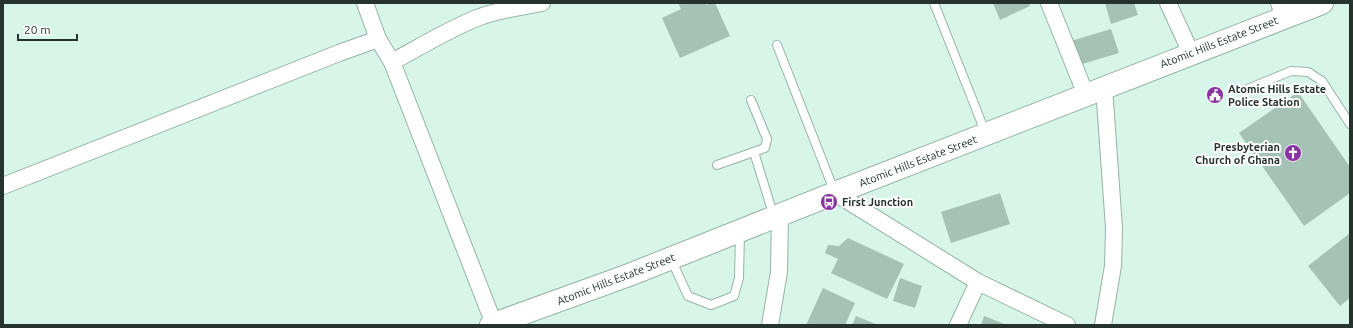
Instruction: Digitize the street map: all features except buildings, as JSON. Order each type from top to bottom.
[{"type":"street","points":[[365,3],[378,39],[392,62],[492,324]]},
{"type":"street","points":[[1049,3],[1095,91],[1114,228],[1113,266],[1103,325]]},
{"type":"street","points":[[1168,3],[1191,53]]},
{"type":"street","name":"Atomic Hills Estate Street","points":[[492,324],[629,275],[1191,53],[1281,10],[1322,3]]},
{"type":"street","points":[[392,62],[447,32],[477,18],[534,4]]},
{"type":"street","points":[[3,186],[338,53],[378,39]]},
{"type":"street","points":[[835,193],[978,282],[1067,325]]},
{"type":"street","points":[[770,325],[779,272],[778,217]]},
{"type":"street","points":[[958,325],[978,282]]},
{"type":"lane","points":[[934,3],[986,134]]},
{"type":"lane","points":[[777,45],[835,193]]},
{"type":"lane","points":[[1245,90],[1291,71],[1308,72],[1322,81],[1350,124]]},
{"type":"lane","points":[[717,165],[765,148],[767,139],[751,100]]},
{"type":"lane","points":[[754,152],[778,217]]},
{"type":"lane","points":[[671,258],[688,296],[711,305],[734,296],[740,278],[740,231]]},
{"type":"place","name":"Atomic Hills Estate Police Station","points":[[1215,95]]},
{"type":"place","name":"Presbyterian Church of Ghana","points":[[1293,153]]},
{"type":"place","name":"First Junction","points":[[829,202]]}]
